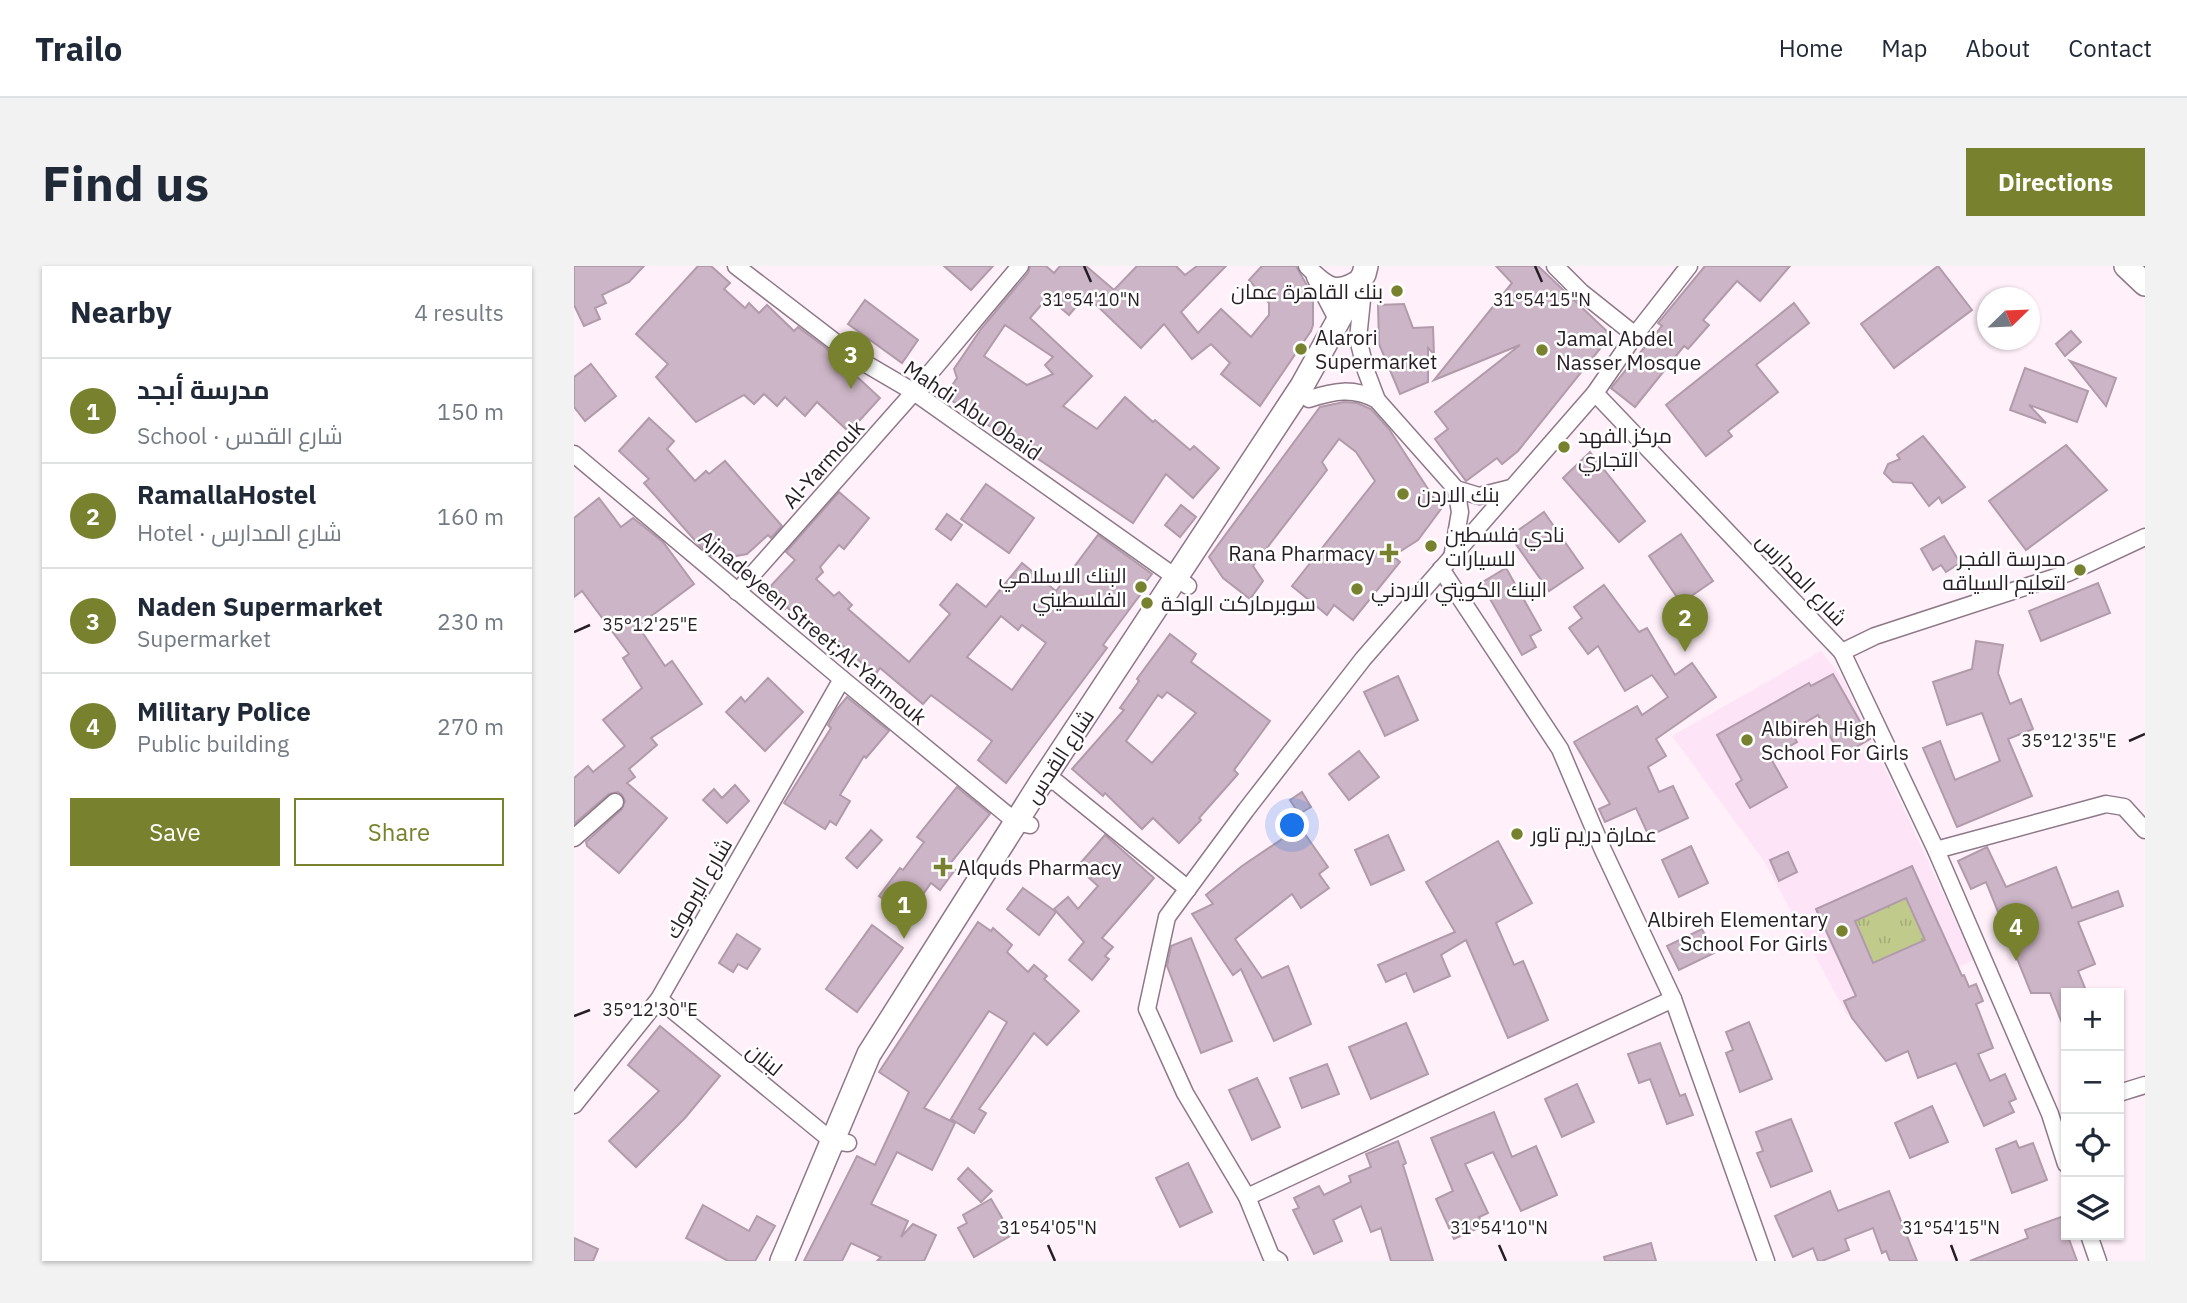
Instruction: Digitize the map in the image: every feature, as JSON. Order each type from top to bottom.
[{"type":"main road","points":[[2126,266],[2145,284]]},
{"type":"main road","points":[[1183,582],[1302,386],[1365,270]]},
{"type":"main road","points":[[782,1261],[883,1057],[1049,781],[1332,362],[1338,347],[1338,321]]},
{"type":"main road","points":[[797,1261],[840,1142]]},
{"type":"street","name":"Mahdi Abu Obaid","points":[[736,266],[856,358],[914,392],[1183,582]]},
{"type":"street","name":"Al-Yarmouk","points":[[737,592],[914,392],[1020,266]]},
{"type":"street","points":[[1555,266],[1581,292],[1635,335]]},
{"type":"street","points":[[1279,1261],[1270,1256],[1247,1197],[1185,1093],[1147,1009],[1167,917],[1363,659],[1595,393],[1635,335],[1689,266]]},
{"type":"street","points":[[1310,269],[1327,285],[1336,287],[1349,285],[1365,270]]},
{"type":"street","points":[[1310,269],[1338,321]]},
{"type":"street","points":[[1365,270],[1359,340],[1366,371],[1377,400]]},
{"type":"street","points":[[1309,399],[1334,391],[1364,393],[1377,400],[1457,489],[1479,496],[1511,488]]},
{"type":"street","name":"شارع المدارس","points":[[1595,393],[1842,652],[1875,636],[2068,573],[2145,537]]},
{"type":"street","name":"Ajnadeyeen Street;Al-Yarmouk","points":[[574,454],[842,679],[1023,823]]},
{"type":"street","points":[[1457,489],[1460,512],[1447,564],[1560,749],[1603,850],[1673,999],[1766,1261]]},
{"type":"street","points":[[1842,652],[1936,850],[2050,1114],[2061,1148]]},
{"type":"street","name":"شارع اليرموك","points":[[574,1105],[659,999],[842,679]]},
{"type":"street","points":[[1049,781],[1188,889]]},
{"type":"street","points":[[574,838],[615,802]]},
{"type":"street","points":[[1936,850],[2106,804],[2124,807],[2145,830]]},
{"type":"street","name":"لبنان","points":[[659,999],[840,1142]]},
{"type":"street","points":[[1247,1197],[1673,999]]},
{"type":"street","points":[[2124,1091],[2145,1085]]},
{"type":"street","points":[[2050,1114],[2061,1111]]},
{"type":"street","points":[[2091,1240],[2098,1261]]},
{"type":"shaded area","points":[[1821,651],[1843,679],[1974,960],[1847,1015],[1764,861],[1672,736]]},
{"type":"green space","points":[[1906,898],[1925,940],[1873,963],[1855,921]]},
{"type":"building","points":[[574,266],[644,266],[629,282],[602,295],[606,303],[595,308],[600,319],[584,326],[574,305]]},
{"type":"building","points":[[698,266],[711,266],[730,283],[724,289],[745,308],[749,303],[759,313],[767,305],[794,331],[798,327],[826,348],[880,398],[849,432],[817,402],[805,416],[785,397],[777,406],[764,394],[754,404],[744,395],[696,422],[656,377],[668,364],[636,334]]},
{"type":"building","points":[[944,266],[993,266],[971,290]]},
{"type":"building","points":[[1030,266],[1046,266],[1054,273],[1060,266],[1086,266],[1114,290],[1137,266],[1176,266],[1185,275],[1197,266],[1226,266],[1181,312],[1198,333],[1221,309],[1251,337],[1269,315],[1269,303],[1249,280],[1262,266],[1296,266],[1313,296],[1313,325],[1260,406],[1221,374],[1230,363],[1211,344],[1192,359],[1164,324],[1141,348],[1086,295],[1069,315],[1048,297],[1030,318],[1092,376],[1063,406],[1097,429],[1125,397],[1190,450],[1194,446],[1219,468],[1193,498],[1166,474],[1133,523],[945,396],[957,378],[954,369],[981,329],[1028,273]],"holes":[[[1005,325],[1053,357],[1045,365],[1053,374],[1027,385],[984,356]]]},
{"type":"building","points":[[1496,266],[1538,266],[1611,335],[1518,451],[1502,464],[1497,458],[1466,481],[1435,439],[1448,429],[1435,412],[1520,345],[1434,380],[1512,283]]},
{"type":"building","points":[[1705,266],[1790,266],[1760,301],[1737,281],[1703,320],[1709,325],[1688,349],[1684,346],[1635,407],[1611,388],[1662,326],[1658,323]]},
{"type":"building","points":[[1938,266],[1972,310],[1894,368],[1861,324]]},
{"type":"building","points":[[865,300],[918,340],[902,363],[848,324]]},
{"type":"building","points":[[1794,303],[1809,323],[1756,365],[1778,392],[1728,431],[1732,436],[1706,456],[1666,405]]},
{"type":"building","points":[[1404,304],[1413,328],[1433,327],[1434,354],[1428,348],[1428,382],[1400,394],[1379,344],[1378,305]]},
{"type":"building","points":[[2071,331],[2081,342],[2065,356],[2056,344]]},
{"type":"building","points":[[2070,361],[2116,378],[2106,406]]},
{"type":"building","points":[[591,364],[616,396],[585,421],[574,407],[574,377]]},
{"type":"building","points":[[2025,368],[2088,391],[2077,422],[2029,405],[2046,423],[2010,410]]},
{"type":"building","points":[[1344,402],[1357,403],[1371,409],[1389,429],[1441,509],[1418,540],[1393,556],[1400,562],[1353,620],[1334,605],[1327,615],[1292,586],[1375,481],[1356,452],[1339,439],[1322,462],[1327,470],[1253,566],[1263,581],[1250,599],[1223,578],[1209,557],[1320,407]]},
{"type":"building","points":[[649,418],[674,441],[667,449],[695,481],[706,471],[709,474],[725,461],[782,526],[771,538],[768,535],[747,554],[725,558],[711,555],[644,483],[649,479],[619,451]]},
{"type":"building","points":[[1923,436],[1965,487],[1942,503],[1939,497],[1929,506],[1912,483],[1893,482],[1884,473],[1888,464],[1900,459],[1897,455]]},
{"type":"building","points":[[2066,445],[2107,490],[2026,550],[1989,501]]},
{"type":"building","points":[[1590,452],[1645,521],[1619,542],[1563,478]]},
{"type":"building","points":[[986,484],[1034,518],[1009,553],[961,519]]},
{"type":"building","points":[[839,492],[869,518],[844,549],[839,545],[820,567],[823,572],[816,579],[834,596],[839,592],[852,605],[848,609],[909,662],[950,614],[940,605],[957,584],[986,607],[1022,563],[1056,591],[1098,535],[1152,574],[1103,645],[1107,648],[1006,783],[978,760],[992,741],[931,695],[923,704],[880,668],[875,675],[835,639],[827,647],[787,607],[785,609],[766,591],[795,560],[786,552]],"holes":[[[1001,616],[1018,630],[1022,625],[1046,643],[1012,690],[967,657]]]},
{"type":"building","points":[[599,498],[621,527],[633,518],[663,542],[694,584],[638,626],[665,666],[672,661],[702,704],[651,738],[657,745],[629,769],[635,777],[627,783],[667,818],[619,873],[587,846],[586,842],[622,809],[625,801],[622,795],[618,792],[609,794],[574,824],[574,778],[588,766],[593,772],[625,746],[603,720],[642,688],[623,658],[629,654],[582,591],[574,597],[574,518]]},
{"type":"building","points":[[1181,505],[1196,517],[1180,537],[1165,525]]},
{"type":"building","points":[[1544,512],[1583,568],[1549,591],[1510,536]]},
{"type":"building","points":[[947,514],[962,525],[951,540],[936,529]]},
{"type":"building","points":[[1681,534],[1713,581],[1681,603],[1649,556]]},
{"type":"building","points":[[1944,536],[1960,563],[1946,572],[1941,565],[1933,570],[1921,549]]},
{"type":"building","points":[[1506,568],[1541,630],[1530,636],[1536,647],[1522,655],[1481,583]]},
{"type":"building","points":[[2098,583],[2110,613],[2041,641],[2029,611]]},
{"type":"building","points":[[1604,585],[1639,632],[1647,628],[1675,675],[1692,663],[1716,697],[1656,739],[1666,756],[1648,767],[1659,792],[1673,786],[1688,818],[1647,837],[1636,808],[1605,822],[1599,809],[1610,804],[1574,742],[1637,706],[1642,715],[1668,697],[1652,675],[1625,691],[1598,646],[1588,654],[1569,628],[1582,618],[1574,607]]},
{"type":"building","points":[[1170,634],[1196,654],[1191,662],[1270,721],[1234,770],[1238,774],[1179,843],[1153,818],[1142,829],[1105,793],[1103,796],[1072,769],[1124,710],[1120,708],[1139,681],[1137,679]],"holes":[[[1167,692],[1196,713],[1152,763],[1126,741],[1158,695],[1162,698]]]},
{"type":"building","points":[[1976,641],[2003,645],[1998,673],[2010,704],[2021,699],[2033,729],[2008,739],[2032,796],[1957,827],[1923,748],[1940,741],[1955,780],[2000,761],[1982,713],[1947,725],[1933,682],[1972,669]]},
{"type":"building","name":"Albireh High School For Girls","points":[[1833,674],[1870,739],[1841,756],[1818,715],[1791,731],[1797,742],[1770,757],[1787,787],[1750,808],[1736,784],[1742,780],[1717,735],[1809,683],[1811,686]]},
{"type":"building","points":[[1398,676],[1418,720],[1385,736],[1364,692]]},
{"type":"building","points":[[768,678],[803,712],[765,751],[726,712],[741,697],[745,702]]},
{"type":"building","points":[[847,697],[889,731],[866,758],[864,756],[840,795],[850,801],[836,825],[830,821],[825,829],[784,803],[831,728],[828,725],[837,709]]},
{"type":"building","points":[[1359,751],[1379,777],[1349,800],[1329,774]]},
{"type":"building","points":[[735,785],[749,801],[727,823],[703,800],[714,789],[722,798]]},
{"type":"building","points":[[957,787],[990,814],[949,865],[955,870],[940,890],[931,883],[907,917],[879,896],[924,842],[917,837]]},
{"type":"building","points":[[1302,792],[1311,807],[1299,814],[1290,800]]},
{"type":"building","points":[[1300,827],[1328,867],[1319,874],[1329,888],[1301,908],[1292,894],[1235,939],[1262,978],[1288,966],[1311,1024],[1274,1041],[1241,969],[1233,975],[1192,914],[1213,904],[1206,895],[1242,866]]},
{"type":"building","points":[[871,830],[882,840],[857,868],[846,858]]},
{"type":"building","points":[[1105,835],[1154,878],[1102,938],[1113,947],[1105,956],[1109,959],[1092,980],[1069,960],[1084,942],[1054,909],[1068,897],[1078,909],[1098,886],[1077,867]]},
{"type":"building","points":[[1388,835],[1404,870],[1371,885],[1355,850]]},
{"type":"building","points":[[1498,841],[1532,903],[1496,923],[1514,965],[1523,961],[1548,1020],[1508,1038],[1466,940],[1441,955],[1450,976],[1414,992],[1406,973],[1386,982],[1378,965],[1455,932],[1426,882]]},
{"type":"building","points":[[1691,846],[1708,883],[1679,897],[1662,860]]},
{"type":"building","points":[[1987,847],[2006,887],[2056,867],[2072,908],[2118,891],[2123,906],[2078,922],[2095,964],[2078,971],[2085,988],[2061,988],[2061,1020],[2050,993],[2031,993],[1986,882],[1971,889],[1958,861]]},
{"type":"building","points":[[1788,852],[1797,872],[1779,881],[1770,860]]},
{"type":"building","points":[[1912,866],[1962,976],[1964,975],[1969,987],[1976,984],[1983,1001],[1976,1004],[1993,1048],[1978,1054],[1990,1081],[2005,1074],[2016,1099],[2009,1102],[2014,1112],[1984,1126],[1956,1063],[1918,1078],[1908,1051],[1886,1061],[1852,1018],[1844,1001],[1856,996],[1816,909]],"holes":[[[1906,898],[1925,940],[1873,963],[1855,921]]]},
{"type":"building","points":[[1023,888],[1056,912],[1039,935],[1007,909]]},
{"type":"building","points":[[978,922],[991,931],[993,928],[1012,945],[1007,952],[1028,972],[1034,965],[1047,976],[1044,979],[1079,1011],[1047,1045],[1034,1033],[979,1109],[986,1113],[974,1133],[951,1119],[1007,1022],[989,1011],[924,1108],[955,1123],[932,1170],[897,1152],[871,1204],[908,1221],[901,1237],[913,1224],[936,1235],[924,1261],[877,1261],[881,1257],[851,1243],[842,1261],[804,1261],[857,1156],[875,1165],[909,1092],[879,1072]]},
{"type":"building","points":[[872,925],[903,948],[857,1012],[826,989]]},
{"type":"building","points":[[1702,929],[1714,953],[1679,970],[1667,946]]},
{"type":"building","points":[[737,934],[760,949],[747,969],[738,964],[733,972],[719,963]]},
{"type":"building","points":[[1191,938],[1232,1041],[1201,1053],[1167,966],[1171,946]]},
{"type":"building","points":[[1749,1022],[1772,1079],[1740,1092],[1726,1053],[1733,1050],[1726,1032]]},
{"type":"building","points":[[1406,1023],[1428,1074],[1371,1099],[1349,1047]]},
{"type":"building","points":[[660,1026],[720,1076],[685,1118],[636,1167],[609,1141],[659,1091],[628,1065]]},
{"type":"building","points":[[1660,1043],[1680,1096],[1685,1094],[1693,1115],[1667,1124],[1650,1079],[1639,1083],[1628,1054]]},
{"type":"building","points":[[1327,1064],[1339,1094],[1302,1108],[1290,1078]]},
{"type":"building","points":[[1257,1078],[1280,1127],[1252,1140],[1229,1090]]},
{"type":"building","points":[[1577,1084],[1594,1122],[1562,1137],[1545,1099]]},
{"type":"building","points":[[1932,1106],[1948,1142],[1910,1158],[1895,1123]]},
{"type":"building","points":[[1494,1112],[1512,1157],[1536,1146],[1557,1195],[1521,1211],[1493,1152],[1465,1164],[1488,1213],[1479,1217],[1483,1226],[1454,1239],[1436,1199],[1453,1191],[1431,1138]]},
{"type":"building","points":[[1791,1119],[1812,1171],[1771,1187],[1757,1153],[1763,1151],[1756,1132]]},
{"type":"building","points":[[1398,1141],[1433,1261],[1391,1261],[1381,1228],[1371,1232],[1361,1206],[1333,1220],[1342,1241],[1314,1254],[1293,1210],[1299,1208],[1294,1198],[1319,1186],[1324,1195],[1351,1182],[1349,1176],[1371,1167],[1366,1154]]},
{"type":"building","points":[[2016,1141],[2019,1148],[2033,1143],[2047,1180],[2012,1193],[1996,1149]]},
{"type":"building","points":[[1188,1163],[1212,1212],[1180,1227],[1156,1178]]},
{"type":"building","points":[[968,1168],[992,1191],[981,1202],[958,1179]]},
{"type":"building","points":[[1830,1191],[1838,1211],[1889,1191],[1917,1261],[1890,1261],[1886,1251],[1882,1253],[1873,1228],[1845,1239],[1849,1250],[1822,1261],[1818,1261],[1813,1248],[1793,1257],[1775,1216]]},
{"type":"building","points":[[991,1199],[1012,1235],[974,1257],[958,1228],[967,1223],[963,1215]]},
{"type":"building","points":[[703,1205],[749,1231],[757,1216],[775,1226],[755,1261],[728,1261],[686,1238]]},
{"type":"building","points":[[2061,1217],[2061,1240],[2069,1240],[2077,1261],[1970,1261],[2028,1238],[2025,1230]]},
{"type":"building","points":[[574,1238],[598,1249],[593,1261],[574,1261]]},
{"type":"building","points":[[1651,1243],[1656,1261],[1605,1261],[1604,1257]]},
{"type":"place","name":"بنك القاهرة عمان","points":[[1397,291]]},
{"type":"place","name":"Alarori Supermarket","points":[[1301,349]]},
{"type":"place","name":"Jamal Abdel Nasser Mosque","points":[[1542,350]]},
{"type":"place","name":"Naden Supermarket","points":[[851,389]]},
{"type":"place","name":"مركز الفهد التجاري","points":[[1564,447]]},
{"type":"place","name":"بنك الاردن","points":[[1403,494]]},
{"type":"place","name":"نادي فلسطين للسيارات","points":[[1431,546]]},
{"type":"place","name":"Rana Pharmacy","points":[[1389,553]]},
{"type":"place","name":"مدرسة الفجر لتعليم السياقه","points":[[2080,570]]},
{"type":"place","name":"البنك الاسلامي الفلسطيني","points":[[1141,587]]},
{"type":"place","name":"البنك الكويتي الاردني","points":[[1357,589]]},
{"type":"place","name":"سوبرماركت الواحة","points":[[1147,603]]},
{"type":"place","name":"RamallaHostel","points":[[1685,652]]},
{"type":"place","name":"Albireh High School For Girls","points":[[1747,740]]},
{"type":"place","name":"عمارة دريم تاور","points":[[1517,834]]},
{"type":"place","name":"Alquds Pharmacy","points":[[943,867]]},
{"type":"place","name":"Albireh Elementary School For Girls","points":[[1842,931]]},
{"type":"place","name":"مدرسة أبجد","points":[[904,939]]},
{"type":"place","name":"Military Police","points":[[2016,961]]}]
